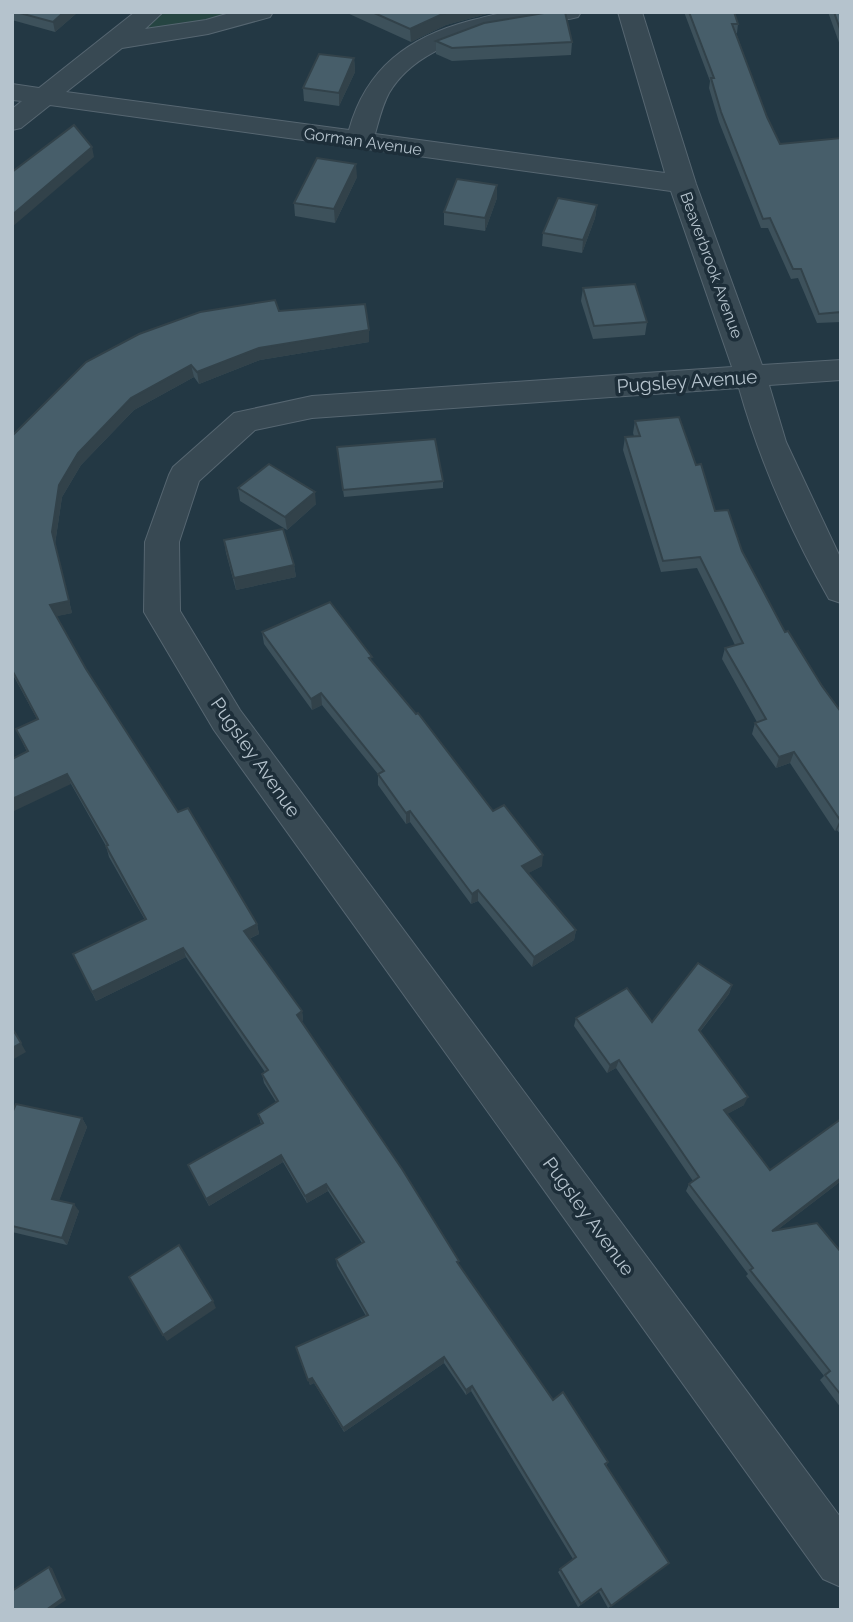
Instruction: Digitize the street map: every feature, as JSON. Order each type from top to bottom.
[{"type":"street","points":[[12,122],[151,12]]},
{"type":"street","points":[[114,41],[208,27],[261,12]]},
{"type":"street","points":[[360,141],[366,116],[382,84],[420,51],[438,41],[499,23],[569,12]]},
{"type":"street","name":"Beaverbrook Avenue","points":[[630,12],[682,184],[751,376],[770,442],[816,546],[841,590]]},
{"type":"street","name":"Gorman Avenue","points":[[12,92],[682,184]]},
{"type":"street","name":"Pugsley Avenue","points":[[841,370],[312,407],[245,421],[185,475],[162,542],[162,612],[228,720],[841,1561]]},
{"type":"green space","points":[[151,12],[261,12],[114,42]]},
{"type":"building","points":[[16,12],[64,12],[53,22]]},
{"type":"building","points":[[372,12],[447,12],[410,29]]},
{"type":"building","points":[[565,12],[572,42],[452,48],[436,41],[484,23]]},
{"type":"building","points":[[689,12],[734,12],[738,24],[732,24],[780,144],[841,138],[841,312],[819,314],[801,269],[793,269],[770,218],[763,219],[721,112],[711,78],[714,78]]},
{"type":"building","points":[[834,12],[841,12],[841,32]]},
{"type":"building","points":[[319,54],[354,58],[339,93],[303,88]]},
{"type":"building","points":[[74,125],[92,147],[12,215],[12,172]]},
{"type":"building","points":[[317,158],[356,164],[334,209],[294,203]]},
{"type":"building","points":[[457,179],[497,185],[485,218],[444,212]]},
{"type":"building","points":[[558,198],[597,205],[583,240],[543,233]]},
{"type":"building","points":[[635,284],[647,322],[594,326],[583,288]]},
{"type":"building","points":[[275,300],[279,311],[365,304],[369,330],[259,348],[197,372],[191,365],[131,398],[78,453],[59,485],[52,532],[69,601],[50,605],[86,669],[178,812],[188,808],[257,924],[244,931],[302,1011],[297,1015],[402,1169],[459,1261],[457,1262],[553,1400],[563,1392],[608,1462],[605,1464],[669,1563],[611,1606],[601,1589],[581,1604],[560,1569],[576,1557],[472,1386],[466,1390],[444,1357],[343,1428],[312,1378],[308,1380],[296,1347],[368,1315],[336,1259],[364,1242],[326,1184],[305,1196],[281,1155],[206,1199],[188,1165],[263,1123],[258,1114],[278,1101],[262,1074],[268,1070],[183,948],[92,992],[73,954],[146,919],[67,774],[12,799],[12,759],[28,751],[16,729],[38,719],[12,670],[12,436],[86,362],[139,334],[200,312]]},
{"type":"building","points":[[679,417],[696,465],[701,464],[715,511],[728,510],[742,551],[785,632],[788,631],[841,712],[841,820],[794,752],[779,757],[755,723],[766,719],[725,648],[743,643],[700,557],[663,561],[625,437],[640,436],[635,421]]},
{"type":"building","points":[[435,439],[443,481],[343,490],[337,447]]},
{"type":"building","points":[[269,464],[315,492],[285,517],[238,488]]},
{"type":"building","points":[[283,529],[294,565],[234,578],[224,540]]},
{"type":"building","points":[[330,602],[372,657],[369,658],[416,714],[418,713],[493,811],[504,805],[543,855],[522,866],[576,930],[534,957],[478,890],[472,894],[410,811],[406,813],[378,774],[384,771],[321,693],[311,699],[262,632]]},
{"type":"building","points":[[698,963],[732,985],[699,1030],[748,1097],[724,1110],[770,1170],[841,1119],[841,1178],[772,1231],[817,1223],[841,1252],[841,1395],[825,1375],[830,1371],[750,1270],[753,1268],[689,1184],[699,1177],[619,1060],[610,1065],[576,1018],[627,988],[652,1022]]},
{"type":"building","points":[[12,1028],[21,1043],[12,1048]]},
{"type":"building","points":[[16,1104],[82,1118],[52,1199],[74,1204],[62,1238],[12,1226],[12,1113]]},
{"type":"building","points":[[179,1245],[213,1301],[163,1335],[129,1277]]},
{"type":"building","points":[[49,1567],[63,1598],[46,1610],[12,1610],[12,1591]]}]
